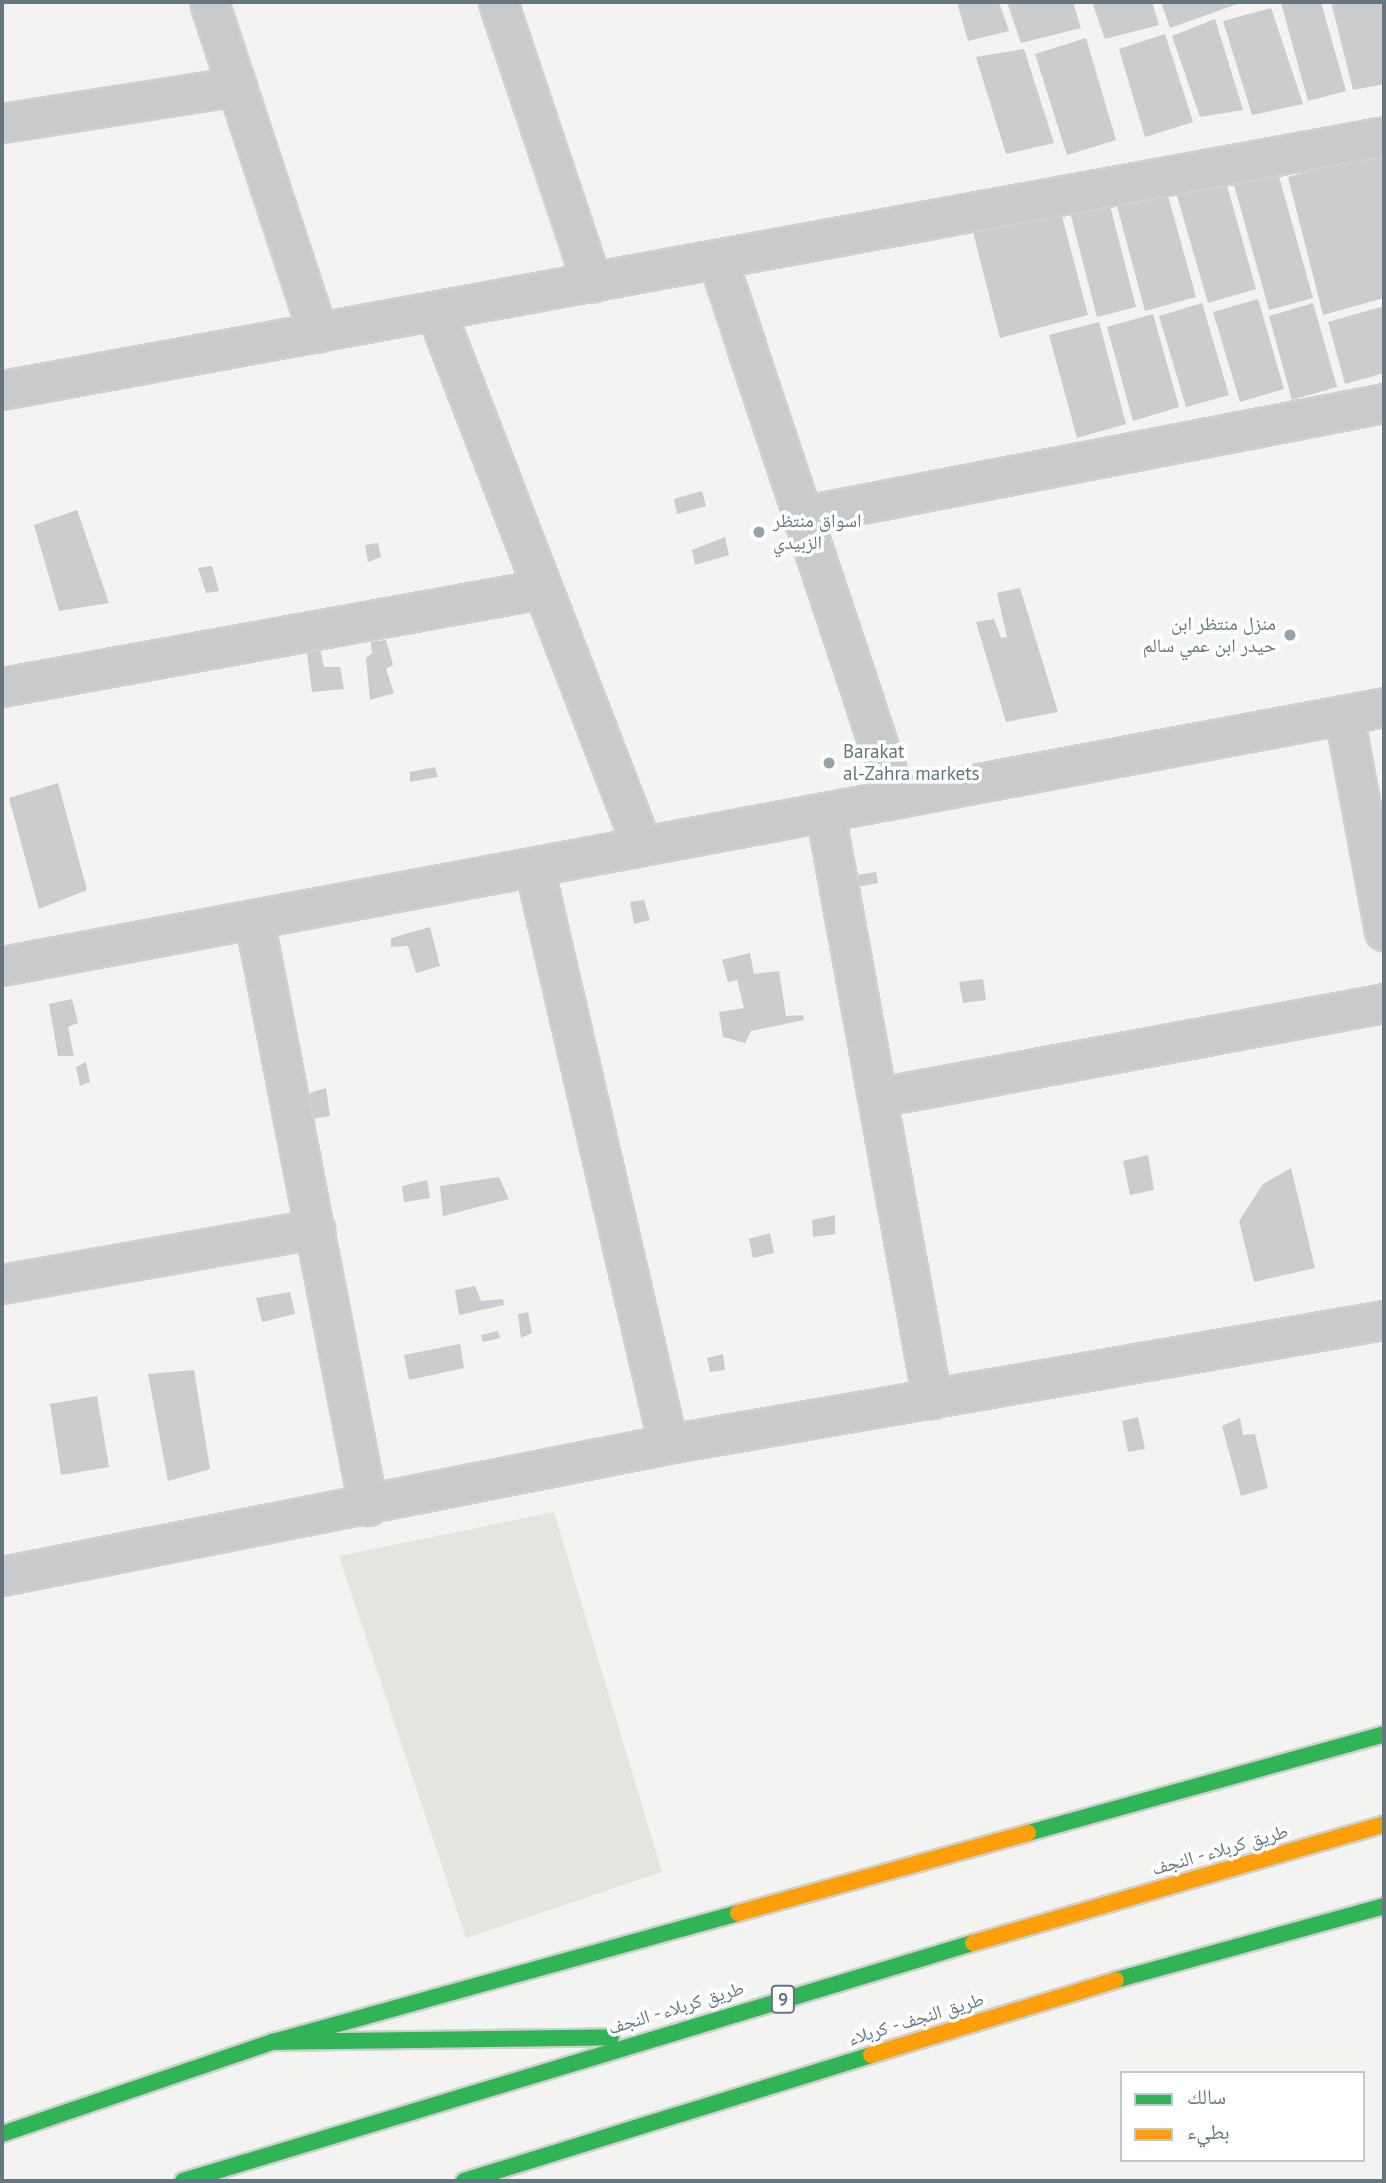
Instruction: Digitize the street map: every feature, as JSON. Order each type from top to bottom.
[{"type":"main road","points":[[2,2134],[273,2042],[1384,1734]]},
{"type":"main road","name":"طريق کربلاء - النجف","points":[[183,2181],[655,2036],[1384,1824]]},
{"type":"main road","name":"طريق النجف - کربلاء","points":[[464,2181],[1057,1997],[1384,1906]]},
{"type":"main road","points":[[273,2042],[655,2036]]},
{"type":"street","points":[[209,2],[318,333]]},
{"type":"street","points":[[498,2],[593,283]]},
{"type":"street","points":[[2,123],[237,86]]},
{"type":"street","points":[[2,390],[718,261],[1384,136]]},
{"type":"street","points":[[718,261],[895,798]]},
{"type":"street","points":[[436,312],[642,846]]},
{"type":"street","points":[[800,516],[1384,403]]},
{"type":"street","points":[[2,687],[541,589]]},
{"type":"street","points":[[2,966],[1384,707]]},
{"type":"street","points":[[1344,715],[1384,931]]},
{"type":"street","points":[[825,812],[932,1399]]},
{"type":"street","points":[[534,867],[668,1444]]},
{"type":"street","points":[[254,919],[368,1506]]},
{"type":"street","points":[[879,1097],[1384,1003]]},
{"type":"street","points":[[2,1284],[315,1229]]},
{"type":"street","points":[[2,1576],[368,1506],[668,1444],[1384,1320]]},
{"type":"shaded area","points":[[554,1512],[662,1872],[466,1938],[339,1556]]},
{"type":"building","points":[[957,2],[999,2],[1009,31],[968,41]]},
{"type":"building","points":[[1007,2],[1073,2],[1081,28],[1021,43]]},
{"type":"building","points":[[1092,2],[1152,2],[1159,25],[1105,39]]},
{"type":"building","points":[[1161,2],[1243,2],[1170,28]]},
{"type":"building","points":[[1321,2],[1346,91],[1308,101],[1281,3]]},
{"type":"building","points":[[1331,2],[1384,2],[1384,84],[1353,90]]},
{"type":"building","points":[[1271,8],[1303,104],[1252,115],[1223,21]]},
{"type":"building","points":[[1215,19],[1243,110],[1200,117],[1172,36]]},
{"type":"building","points":[[1165,34],[1193,122],[1145,137],[1119,49]]},
{"type":"building","points":[[1086,38],[1116,140],[1067,155],[1035,54]]},
{"type":"building","points":[[1024,49],[1054,143],[1006,154],[976,57]]},
{"type":"building","points":[[1380,153],[1384,169],[1384,298],[1323,315],[1288,177]]},
{"type":"building","points":[[1278,173],[1313,298],[1269,310],[1234,185]]},
{"type":"building","points":[[1224,175],[1256,289],[1208,303],[1175,189]]},
{"type":"building","points":[[1167,192],[1196,297],[1145,311],[1117,206]]},
{"type":"building","points":[[1108,198],[1136,307],[1097,317],[1069,208]]},
{"type":"building","points":[[1059,205],[1088,315],[1000,338],[972,228]]},
{"type":"building","points":[[1258,299],[1284,389],[1240,402],[1213,312]]},
{"type":"building","points":[[1202,303],[1229,395],[1186,407],[1159,316]]},
{"type":"building","points":[[1313,303],[1337,387],[1292,400],[1269,316]]},
{"type":"building","points":[[1384,306],[1384,373],[1345,384],[1328,322]]},
{"type":"building","points":[[1153,314],[1179,407],[1133,421],[1107,327]]},
{"type":"building","points":[[1099,322],[1126,424],[1077,438],[1049,335]]},
{"type":"building","points":[[702,491],[706,506],[677,514],[674,499]]},
{"type":"building","points":[[77,510],[109,603],[59,611],[34,525]]},
{"type":"building","points":[[725,537],[729,555],[695,565],[692,550]]},
{"type":"building","points":[[378,543],[381,557],[368,562],[365,545]]},
{"type":"building","points":[[212,566],[219,591],[206,593],[198,568]]},
{"type":"building","points":[[1020,588],[1058,712],[1006,722],[976,622],[994,619],[1001,638],[1007,637],[997,593]]},
{"type":"building","points":[[386,640],[393,665],[386,669],[394,693],[370,700],[366,658],[372,653],[371,642]]},
{"type":"building","points":[[319,644],[324,667],[340,667],[344,689],[312,692],[306,646]]},
{"type":"building","points":[[435,767],[438,777],[410,782],[410,772]]},
{"type":"building","points":[[58,783],[87,890],[39,909],[9,798]]},
{"type":"building","points":[[876,872],[878,883],[853,888],[850,876]]},
{"type":"building","points":[[644,900],[650,920],[634,924],[630,902]]},
{"type":"building","points":[[430,927],[440,966],[416,973],[408,946],[391,947],[391,938]]},
{"type":"building","points":[[750,953],[754,974],[779,971],[786,1016],[803,1015],[804,1020],[751,1031],[745,1043],[723,1037],[719,1012],[744,1008],[737,980],[728,982],[722,960]]},
{"type":"building","points":[[983,979],[986,1000],[963,1003],[959,982]]},
{"type":"building","points":[[72,999],[78,1023],[68,1027],[74,1056],[58,1056],[49,1004]]},
{"type":"building","points":[[86,1062],[90,1082],[80,1086],[76,1067]]},
{"type":"building","points":[[326,1088],[330,1116],[311,1119],[307,1094]]},
{"type":"building","points":[[1148,1155],[1154,1190],[1130,1195],[1123,1161]]},
{"type":"building","points":[[1291,1168],[1315,1268],[1254,1282],[1239,1221],[1263,1184]]},
{"type":"building","points":[[499,1177],[509,1199],[443,1216],[440,1186]]},
{"type":"building","points":[[427,1180],[430,1198],[404,1202],[402,1186]]},
{"type":"building","points":[[835,1215],[835,1234],[813,1237],[812,1220]]},
{"type":"building","points":[[770,1233],[774,1253],[753,1258],[749,1239]]},
{"type":"building","points":[[475,1286],[481,1301],[503,1299],[504,1305],[459,1315],[455,1290]]},
{"type":"building","points":[[290,1292],[295,1314],[262,1322],[256,1298]]},
{"type":"building","points":[[528,1312],[532,1333],[521,1338],[518,1314]]},
{"type":"building","points":[[498,1331],[500,1338],[483,1342],[481,1335]]},
{"type":"building","points":[[460,1344],[464,1368],[409,1380],[404,1355]]},
{"type":"building","points":[[723,1354],[725,1370],[710,1372],[707,1358]]},
{"type":"building","points":[[194,1370],[210,1469],[168,1481],[148,1374]]},
{"type":"building","points":[[97,1396],[109,1467],[61,1475],[50,1404]]},
{"type":"building","points":[[1138,1417],[1145,1449],[1128,1452],[1122,1421]]},
{"type":"building","points":[[1240,1418],[1243,1435],[1255,1434],[1268,1488],[1241,1496],[1222,1426]]},
{"type":"traffic: fast","points":[[1028,1833],[1384,1734]]},
{"type":"traffic: fast","points":[[1116,1980],[1384,1906]]},
{"type":"traffic: fast","points":[[2,2134],[273,2042],[738,1913]]},
{"type":"traffic: fast","points":[[183,2181],[973,1943]]},
{"type":"traffic: fast","points":[[273,2042],[611,2037]]},
{"type":"traffic: fast","points":[[464,2181],[871,2055]]},
{"type":"traffic: slow","points":[[973,1943],[1384,1824]]},
{"type":"traffic: slow","points":[[738,1913],[1028,1833]]},
{"type":"traffic: slow","points":[[871,2055],[1116,1980]]},
{"type":"place","name":"اسواق منتظر الزبيدي","points":[[759,532]]},
{"type":"place","name":"منزل منتظر ابن حيدر ابن عمي سالم","points":[[1290,635]]},
{"type":"place","name":"Barakat al-Zahra markets","points":[[829,763]]}]
